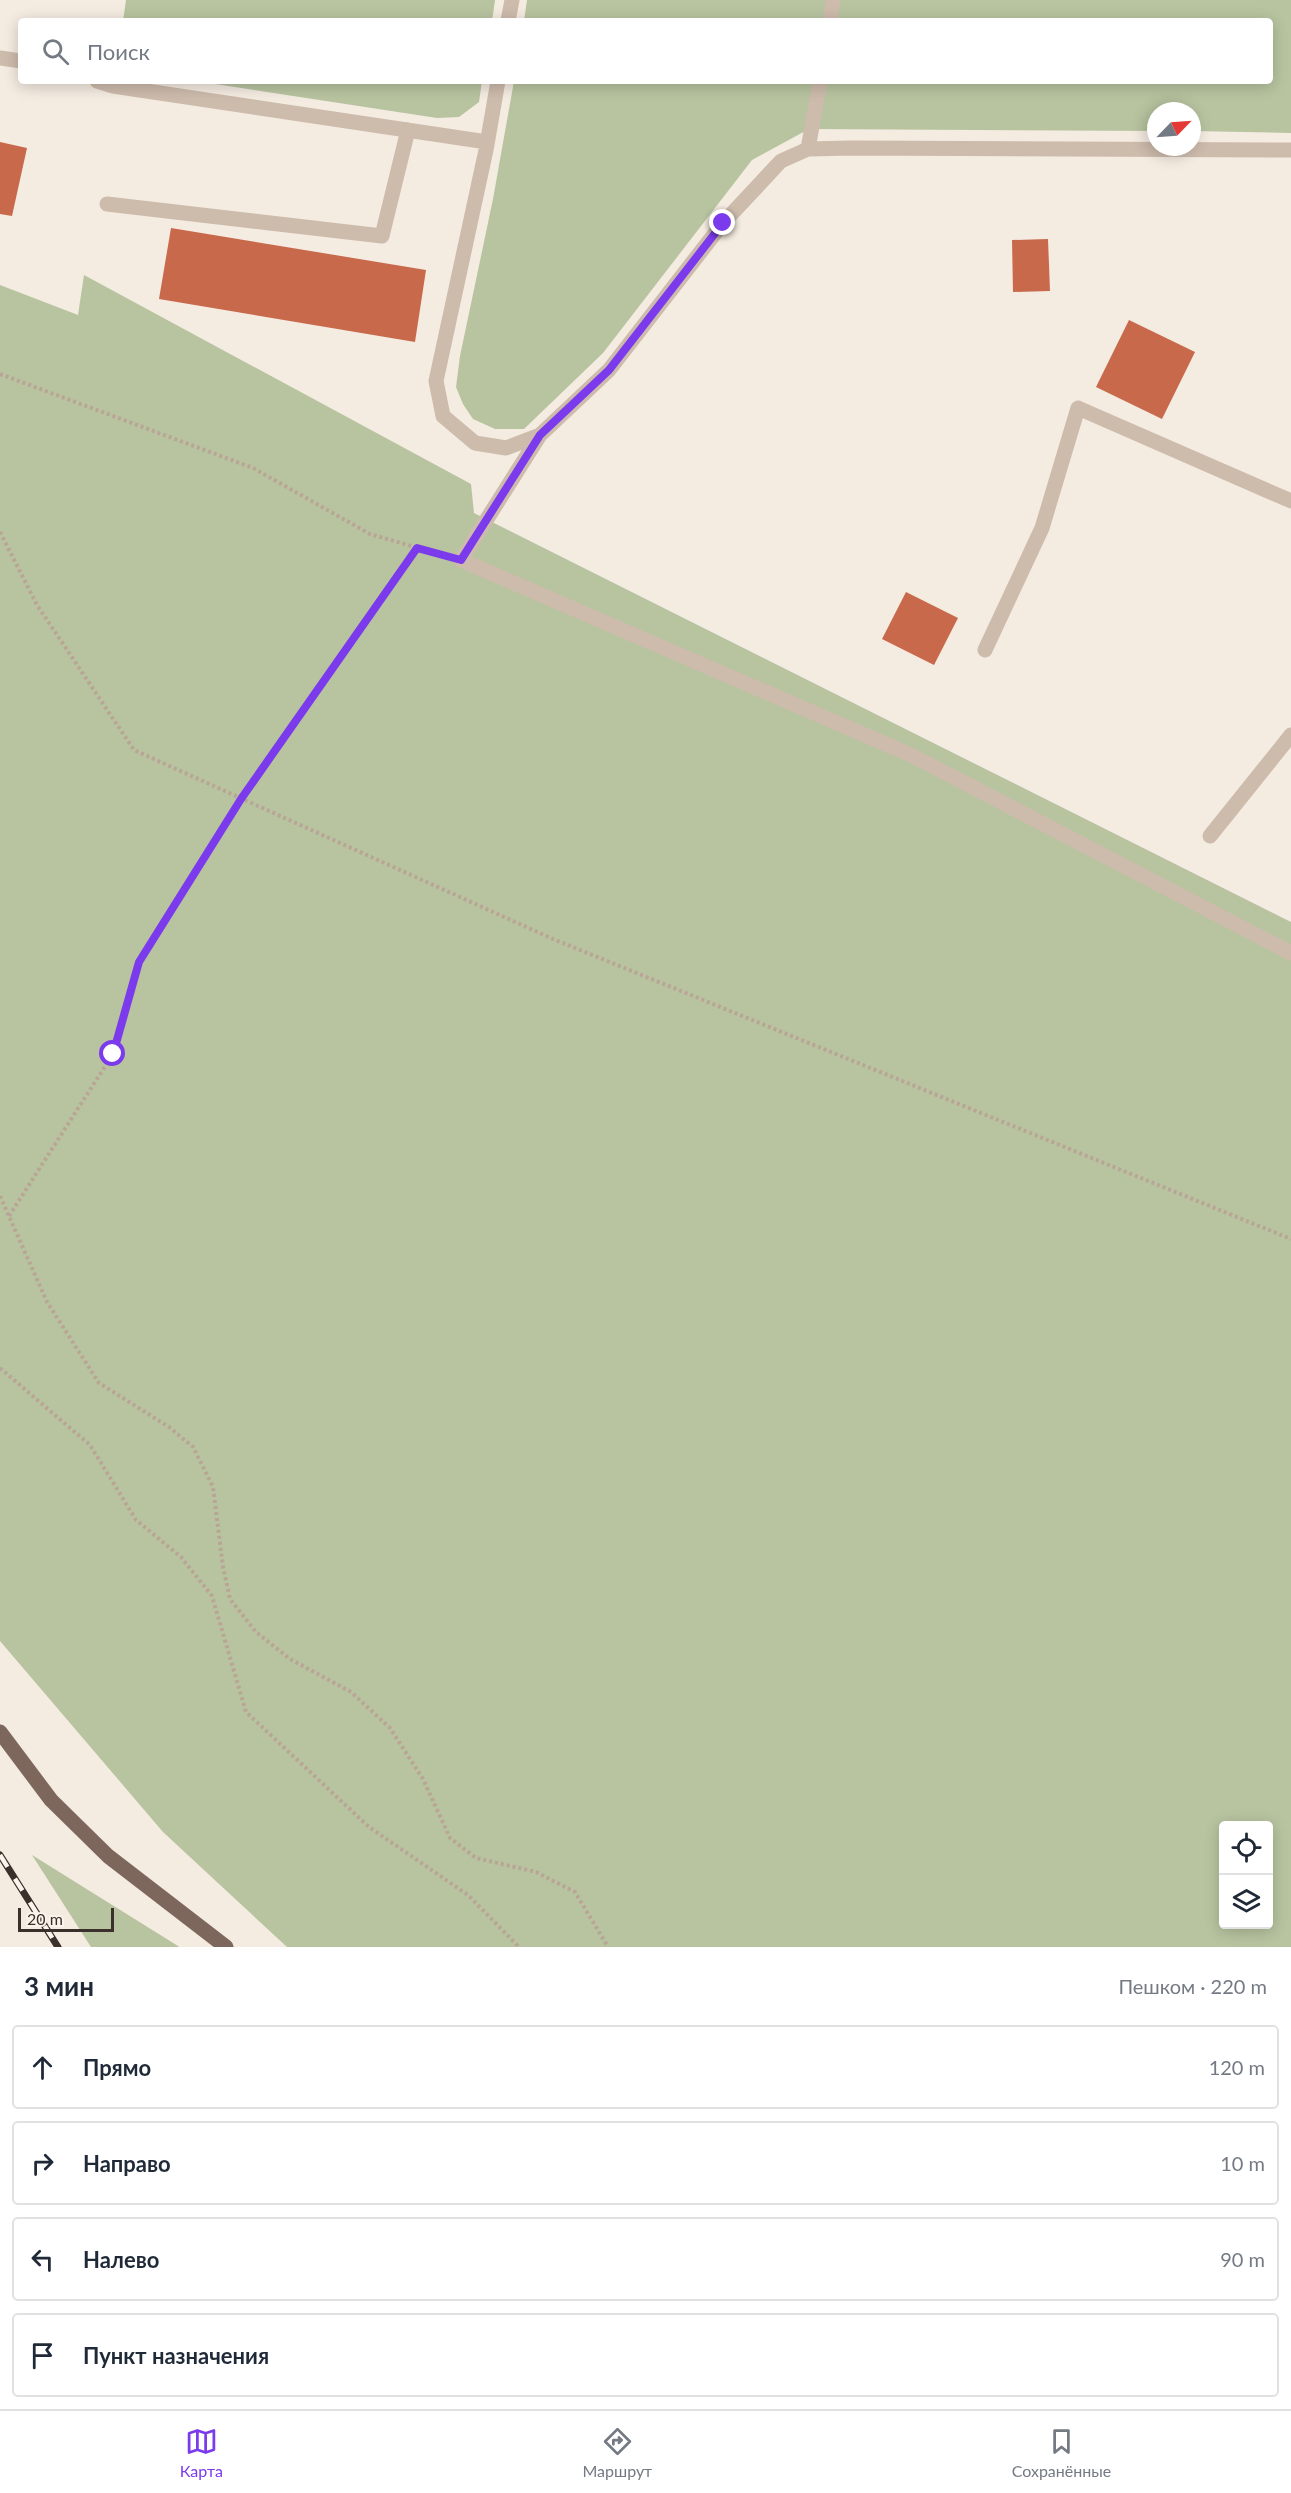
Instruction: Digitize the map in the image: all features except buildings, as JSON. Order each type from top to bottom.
[{"type":"main road","points":[[0,1732],[51,1800],[108,1856],[226,1947]]},
{"type":"street","points":[[509,18],[512,0]]},
{"type":"street","points":[[830,18],[833,0]]},
{"type":"street","points":[[0,58],[18,61]]},
{"type":"street","points":[[107,84],[487,142]]},
{"type":"street","points":[[497,84],[436,381],[443,416],[474,443],[506,448],[540,435]]},
{"type":"street","points":[[808,149],[819,84]]},
{"type":"street","points":[[107,204],[382,236],[408,130]]},
{"type":"street","points":[[1291,150],[808,149],[781,161],[731,215],[609,370],[540,435],[461,560],[911,755],[1291,952]]},
{"type":"street","points":[[985,650],[1042,528],[1078,408],[1291,501]]},
{"type":"street","points":[[1210,836],[1291,735]]},
{"type":"path","points":[[0,374],[253,468],[370,534],[461,560]]},
{"type":"path","points":[[0,532],[37,605],[134,750],[553,939],[1291,1239]]},
{"type":"path","points":[[9,1216],[113,1054],[139,962],[241,799],[417,548]]},
{"type":"path","points":[[0,1196],[47,1302],[99,1383],[169,1427],[193,1448],[213,1487],[223,1567],[230,1599],[256,1632],[290,1659],[351,1692],[390,1728],[423,1779],[450,1838],[476,1858],[536,1872],[575,1892],[608,1947]]},
{"type":"path","points":[[0,1368],[90,1445],[136,1520],[181,1557],[212,1596],[246,1712],[369,1827],[468,1895],[519,1947]]},
{"type":"green space","points":[[126,0],[495,0],[492,18],[123,18]]},
{"type":"green space","points":[[527,0],[1291,0],[1291,133],[1201,131],[1201,102],[1147,102],[1147,131],[809,129],[752,160],[603,353],[524,429],[495,429],[473,419],[463,404],[456,387],[460,356],[493,199],[513,84],[1273,84],[1273,18],[524,18]]},
{"type":"green space","points":[[216,84],[482,84],[479,102],[459,117],[437,118]]},
{"type":"green space","points":[[84,275],[471,484],[474,513],[1291,922],[1291,1947],[287,1947],[163,1832],[0,1641],[0,285],[78,315]]},
{"type":"green space","points":[[32,1855],[178,1946],[179,1947],[91,1947]]},
{"type":"railway","points":[[0,1855],[58,1947]]},
{"type":"route","points":[[113,1054],[139,962],[241,799],[417,548],[461,560],[540,435],[609,370],[723,223]]}]
